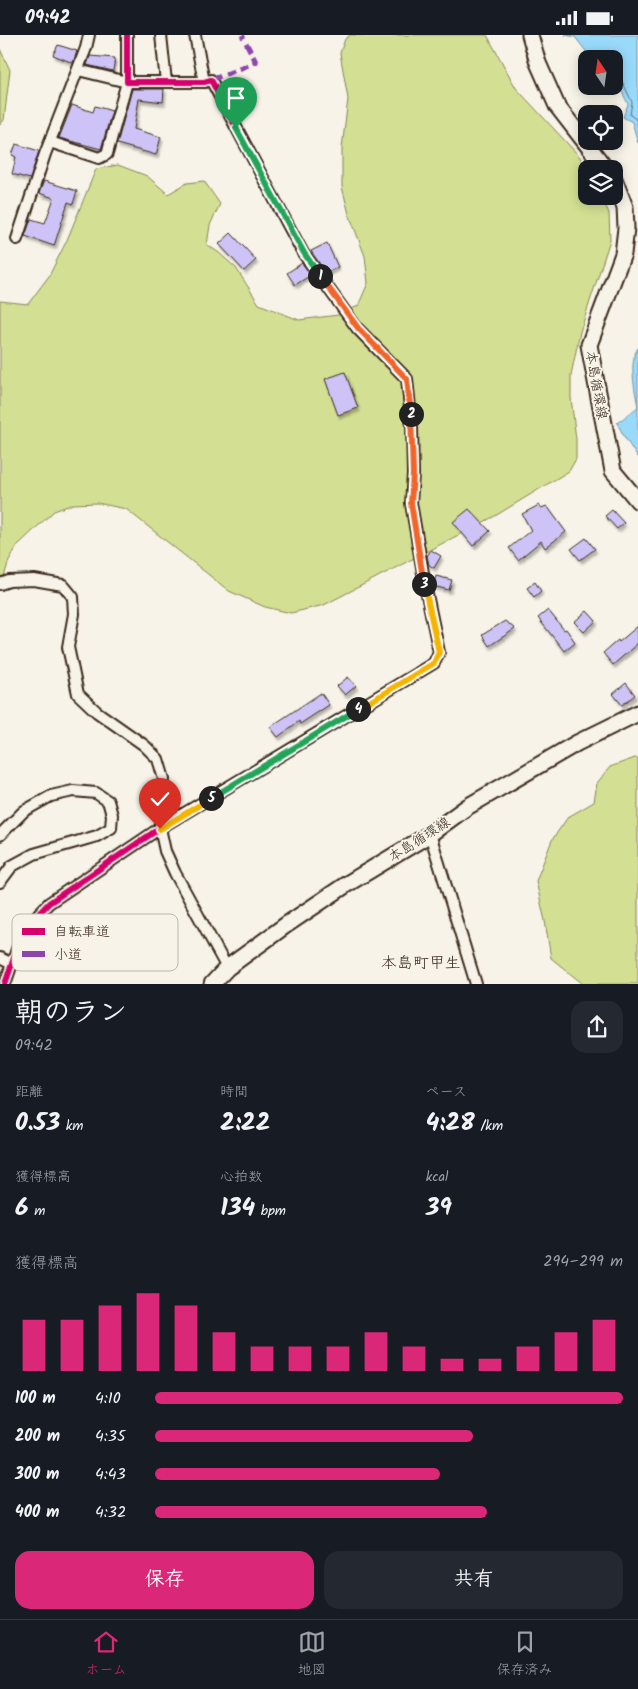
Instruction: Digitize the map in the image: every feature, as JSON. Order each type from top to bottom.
[{"type":"main road","points":[[530,35],[538,63],[557,106],[599,160]]},
{"type":"main road","name":"本島循環線","points":[[623,202],[626,228],[623,254],[589,345],[613,471],[638,501]]},
{"type":"main road","name":"本島循環線","points":[[212,984],[227,968],[286,925],[347,884],[430,834],[467,807],[569,748],[638,713]]},
{"type":"street","points":[[17,239],[89,35]]},
{"type":"street","points":[[50,141],[99,158],[107,154],[127,82],[127,35]]},
{"type":"street","points":[[161,35],[166,82]]},
{"type":"street","points":[[195,35],[204,82]]},
{"type":"street","points":[[38,914],[49,903],[160,829],[434,663],[439,652],[411,503],[413,474],[412,427],[407,379],[358,328],[304,253],[211,80],[204,82],[127,82],[78,70]]},
{"type":"street","points":[[0,584],[9,581],[34,580],[63,585],[73,597],[74,614],[68,647],[78,694],[97,712],[144,745],[158,759],[164,779],[160,829],[165,851],[227,968]]},
{"type":"street","points":[[0,835],[24,811],[51,796],[73,791],[96,793],[108,801],[112,815],[111,828],[97,836],[34,854],[12,866],[0,883]]},
{"type":"street","points":[[430,834],[476,984]]},
{"type":"street","points":[[0,958],[12,964],[5,984]]},
{"type":"green space","points":[[350,35],[487,35],[516,88],[580,157],[582,160],[578,160],[578,205],[605,205],[609,213],[610,240],[580,332],[571,375],[576,459],[569,471],[495,516],[324,605],[291,613],[265,607],[229,591],[126,509],[97,503],[73,504],[54,511],[18,545],[9,560],[0,590],[0,301],[28,304],[49,276],[67,240],[96,169],[118,165],[147,176],[168,194],[187,183],[204,181],[220,204],[210,225],[207,245],[236,268],[259,304],[299,320],[338,315],[358,306],[368,283],[365,256],[349,214],[342,187],[342,148],[348,99],[340,53],[345,39]]},
{"type":"green space","points":[[0,49],[10,70],[4,120],[0,125]]},
{"type":"green space","points":[[638,758],[638,984],[583,984],[551,958],[536,881],[552,840],[568,817],[594,802],[597,783],[610,767]]},
{"type":"water","points":[[565,35],[638,35],[638,143],[632,122],[623,117],[628,104],[623,94],[623,50],[585,50],[575,37]]},
{"type":"water","points":[[638,348],[638,407],[634,385],[633,361]]},
{"type":"water","points":[[638,407],[638,458],[617,423]]},
{"type":"building","points":[[58,45],[77,51],[73,63],[53,55]]},
{"type":"building","points":[[90,56],[115,58],[113,71],[87,65]]},
{"type":"building","points":[[132,89],[164,89],[163,102],[139,99],[134,129],[161,137],[156,155],[117,144]]},
{"type":"building","points":[[72,105],[93,112],[95,106],[112,111],[101,149],[59,138]]},
{"type":"building","points":[[16,144],[39,151],[30,179],[12,174],[16,157],[12,155]]},
{"type":"building","points":[[44,181],[77,191],[73,204],[68,202],[54,246],[25,236],[31,219],[45,223],[54,198],[39,193]]},
{"type":"building","points":[[231,233],[256,260],[244,271],[219,244]]},
{"type":"building","points":[[327,243],[338,267],[326,273],[311,251]]},
{"type":"building","points":[[302,263],[311,275],[295,285],[287,273]]},
{"type":"building","points":[[345,372],[358,408],[338,415],[325,379]]},
{"type":"building","points":[[539,505],[541,508],[547,506],[566,532],[545,548],[541,541],[518,560],[509,548],[531,530],[522,514]]},
{"type":"building","points":[[469,509],[490,531],[473,546],[453,522]]},
{"type":"building","points":[[612,510],[624,523],[617,529],[605,516]]},
{"type":"building","points":[[586,538],[595,549],[580,560],[571,549]]},
{"type":"building","points":[[431,550],[441,556],[434,568],[429,565],[427,556]]},
{"type":"building","points":[[436,576],[452,580],[449,590],[433,586]]},
{"type":"building","points":[[535,582],[541,591],[534,597],[527,588]]},
{"type":"building","points":[[548,610],[564,630],[566,629],[575,642],[564,651],[538,618]]},
{"type":"building","points":[[587,611],[596,621],[584,632],[574,622]]},
{"type":"building","points":[[505,621],[515,629],[489,646],[482,635]]},
{"type":"building","points":[[638,626],[638,643],[613,665],[603,653]]},
{"type":"building","points":[[348,677],[356,686],[345,695],[337,686]]},
{"type":"building","points":[[626,683],[635,695],[622,705],[613,694]]},
{"type":"building","points":[[321,693],[329,705],[300,724],[299,721],[278,737],[270,727]]},
{"type":"marked path","points":[[211,80],[256,62],[242,35]]},
{"type":"cycle path","points":[[38,914],[49,903],[160,828],[434,663],[439,652],[411,503],[413,474],[412,427],[407,379],[357,328],[303,253],[211,80],[204,82],[127,82],[127,35]]},
{"type":"cycle path","points":[[5,984],[12,964]]},
{"type":"district","name":"本島町甲生","points":[[421,962]]},
{"type":"route","points":[[160,829],[434,663],[439,652],[411,503],[413,474],[412,427],[407,379],[358,328],[304,253],[236,128]]}]
